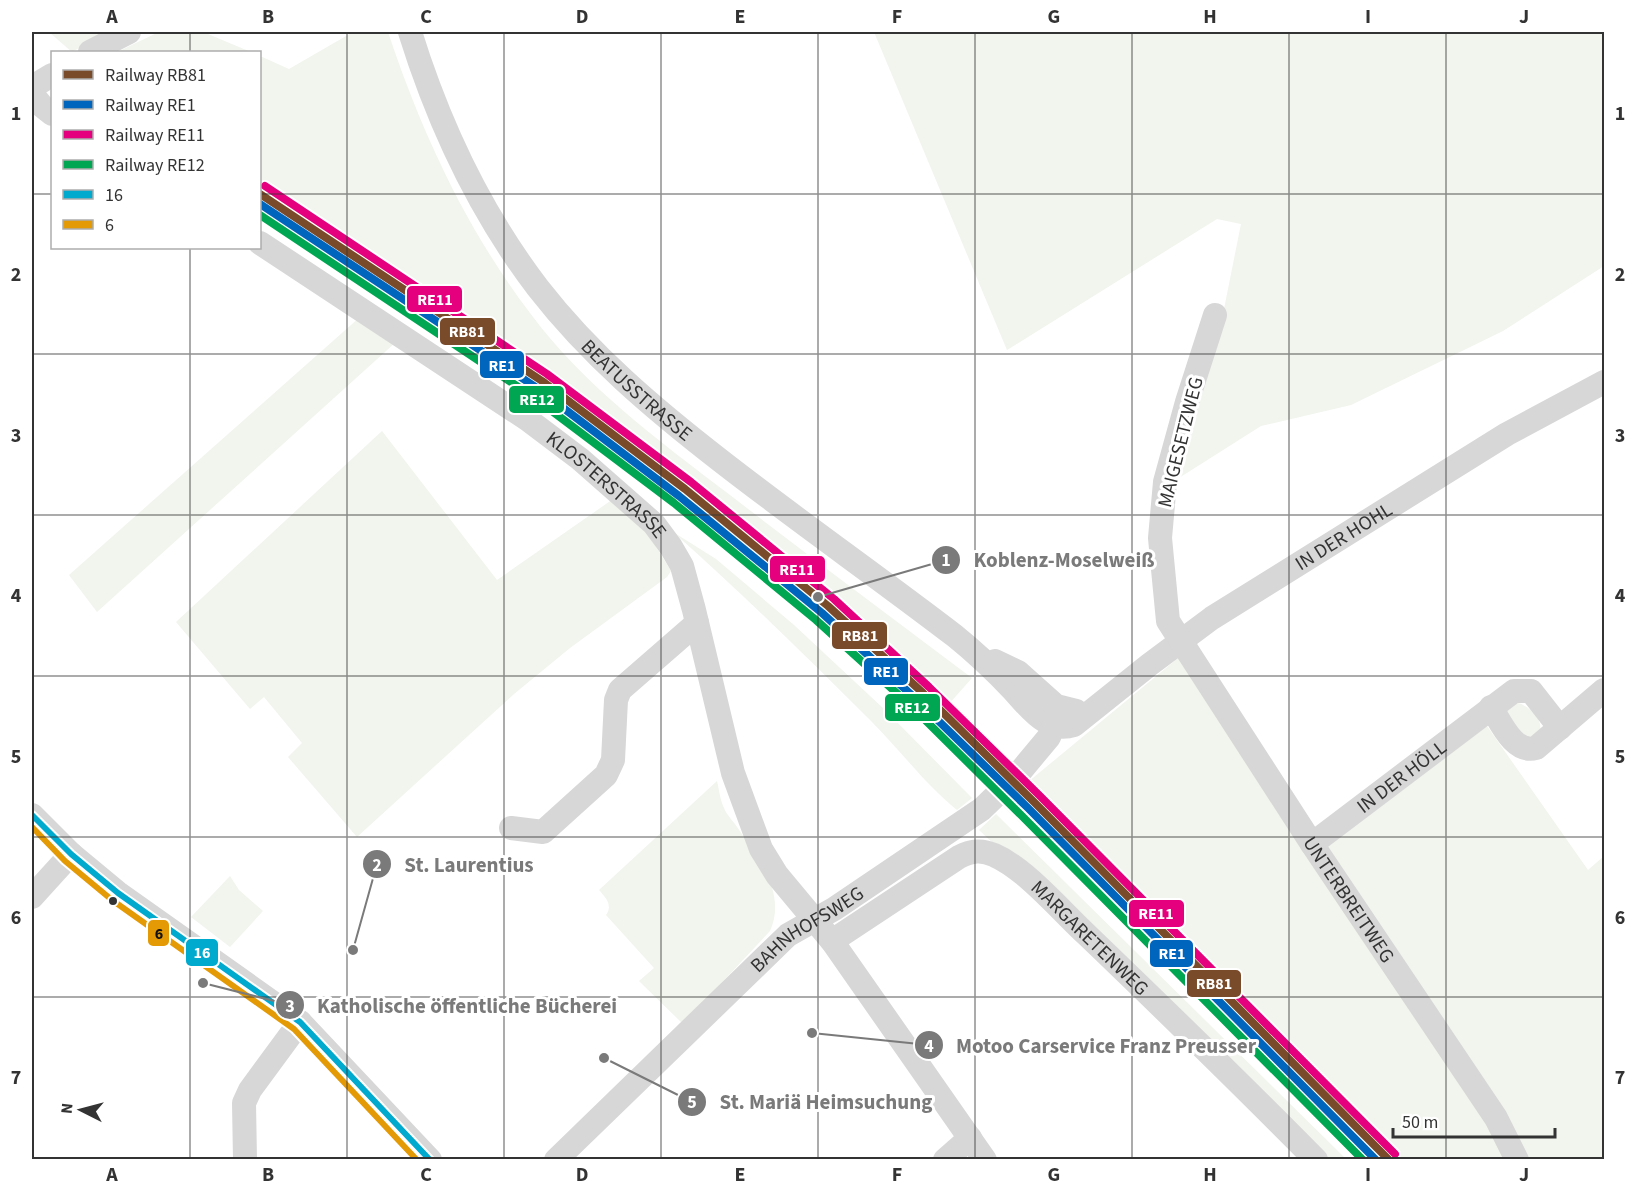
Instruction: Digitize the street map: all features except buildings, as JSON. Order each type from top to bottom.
[{"type":"street","points":[[92,51],[129,32]]},
{"type":"street","name":"BEATUSSTRASSE","points":[[410,32],[453,144],[489,214],[537,287],[589,348],[623,382],[756,489],[893,588],[979,655],[1018,672],[1051,703],[1058,717]]},
{"type":"street","points":[[32,87],[51,76]]},
{"type":"street","points":[[32,94],[51,113]]},
{"type":"street","name":"KLOSTERSTRASSE","points":[[261,244],[526,419],[580,459],[654,524],[682,566],[733,773],[761,849],[777,875],[832,941],[986,1160]]},
{"type":"street","name":"MAIGESETZWEG","points":[[1180,641],[1168,621],[1160,538],[1165,482],[1187,402],[1215,315]]},
{"type":"street","name":"IN DER HOHL","points":[[1058,717],[1074,711],[1093,709],[1180,641],[1321,549],[1507,434],[1605,382]]},
{"type":"street","points":[[511,828],[543,832],[606,775],[613,760],[616,700],[620,690],[697,623]]},
{"type":"street","name":"UNTERBREITWEG","points":[[1180,641],[1312,844],[1496,1118],[1517,1160]]},
{"type":"street","name":"IN DER HÖLL","points":[[1312,844],[1514,690],[1531,691],[1560,728]]},
{"type":"street","points":[[1491,707],[1518,746],[1523,749],[1536,748],[1605,690]]},
{"type":"street","name":"BAHNHOFSWEG","points":[[556,1160],[788,935],[982,809],[1019,773],[1049,737],[1058,717]]},
{"type":"street","points":[[32,814],[71,854],[118,893],[300,1022],[430,1160]]},
{"type":"street","name":"MARGARETENWEG","points":[[832,941],[959,857],[975,851],[994,855],[1015,868],[1162,1006],[1316,1160]]},
{"type":"street","points":[[32,897],[71,854]]},
{"type":"street","points":[[245,1160],[244,1103],[250,1090],[300,1022]]},
{"type":"street","points":[[945,1160],[970,1138]]},
{"type":"shaded area","points":[[49,32],[107,32],[74,51]]},
{"type":"shaded area","points":[[159,32],[203,32],[249,51],[119,51]]},
{"type":"shaded area","points":[[353,32],[388,32],[415,106],[447,178],[485,248],[551,340],[623,411],[676,454],[972,678],[948,705],[892,654],[745,529],[577,400],[427,300],[261,185],[261,56],[289,69]]},
{"type":"shaded area","points":[[874,32],[1604,32],[1604,266],[1503,331],[1351,405],[1261,426],[1171,483],[1224,309],[1241,224],[1217,219],[1007,350]]},
{"type":"shaded area","points":[[360,317],[396,342],[97,612],[69,575]]},
{"type":"shaded area","points":[[382,431],[497,580],[616,497],[642,524],[671,571],[667,577],[570,648],[514,694],[357,837],[288,757],[302,743],[264,697],[250,709],[176,622]]},
{"type":"shaded area","points":[[673,532],[716,559],[794,625],[884,709],[972,798],[957,810],[945,800],[882,732],[749,601]]},
{"type":"shaded area","points":[[1183,654],[1312,858],[1487,726],[1588,870],[1604,856],[1604,1159],[1400,1159],[1028,782]]},
{"type":"shaded area","points":[[1518,703],[1530,710],[1539,721],[1540,730],[1533,738],[1522,737],[1502,707]]},
{"type":"shaded area","points":[[717,781],[725,810],[768,876],[775,903],[774,917],[770,931],[683,1024],[639,981],[654,968],[606,915],[609,905],[599,890]]},
{"type":"shaded area","points":[[1016,794],[1380,1159],[1366,1159],[1003,806]]},
{"type":"shaded area","points":[[996,814],[1346,1159],[1326,1159],[979,830]]},
{"type":"shaded area","points":[[230,876],[239,890],[263,911],[230,947],[191,917]]},
{"type":"rail line","name":"RE11","points":[[265,186],[547,374],[691,482],[834,599],[929,687],[1040,796],[1395,1154]]},
{"type":"rail line","name":"RB81","points":[[261,195],[542,381],[685,489],[828,606],[923,693],[1034,802],[1389,1160]]},
{"type":"rail line","name":"RE1","points":[[261,205],[537,388],[679,496],[822,613],[917,700],[1028,808],[1376,1160]]},
{"type":"rail line","name":"RE12","points":[[261,216],[532,396],[674,503],[816,620],[911,706],[1363,1160]]},
{"type":"transit line","name":"16","points":[[32,815],[71,854],[118,893],[300,1022],[430,1160]]},
{"type":"transit line","name":"6","points":[[32,827],[65,861],[112,900],[294,1029],[417,1160]]},
{"type":"place","name":"Koblenz-Moselweiß","points":[[818,597]]},
{"type":"place","name":"St. Laurentius","points":[[353,950]]},
{"type":"place","name":"Katholische öffentliche Bücherei","points":[[203,983]]},
{"type":"place","name":"Motoo Carservice Franz Preusser","points":[[812,1033]]},
{"type":"place","name":"St. Mariä Heimsuchung","points":[[604,1058]]}]
